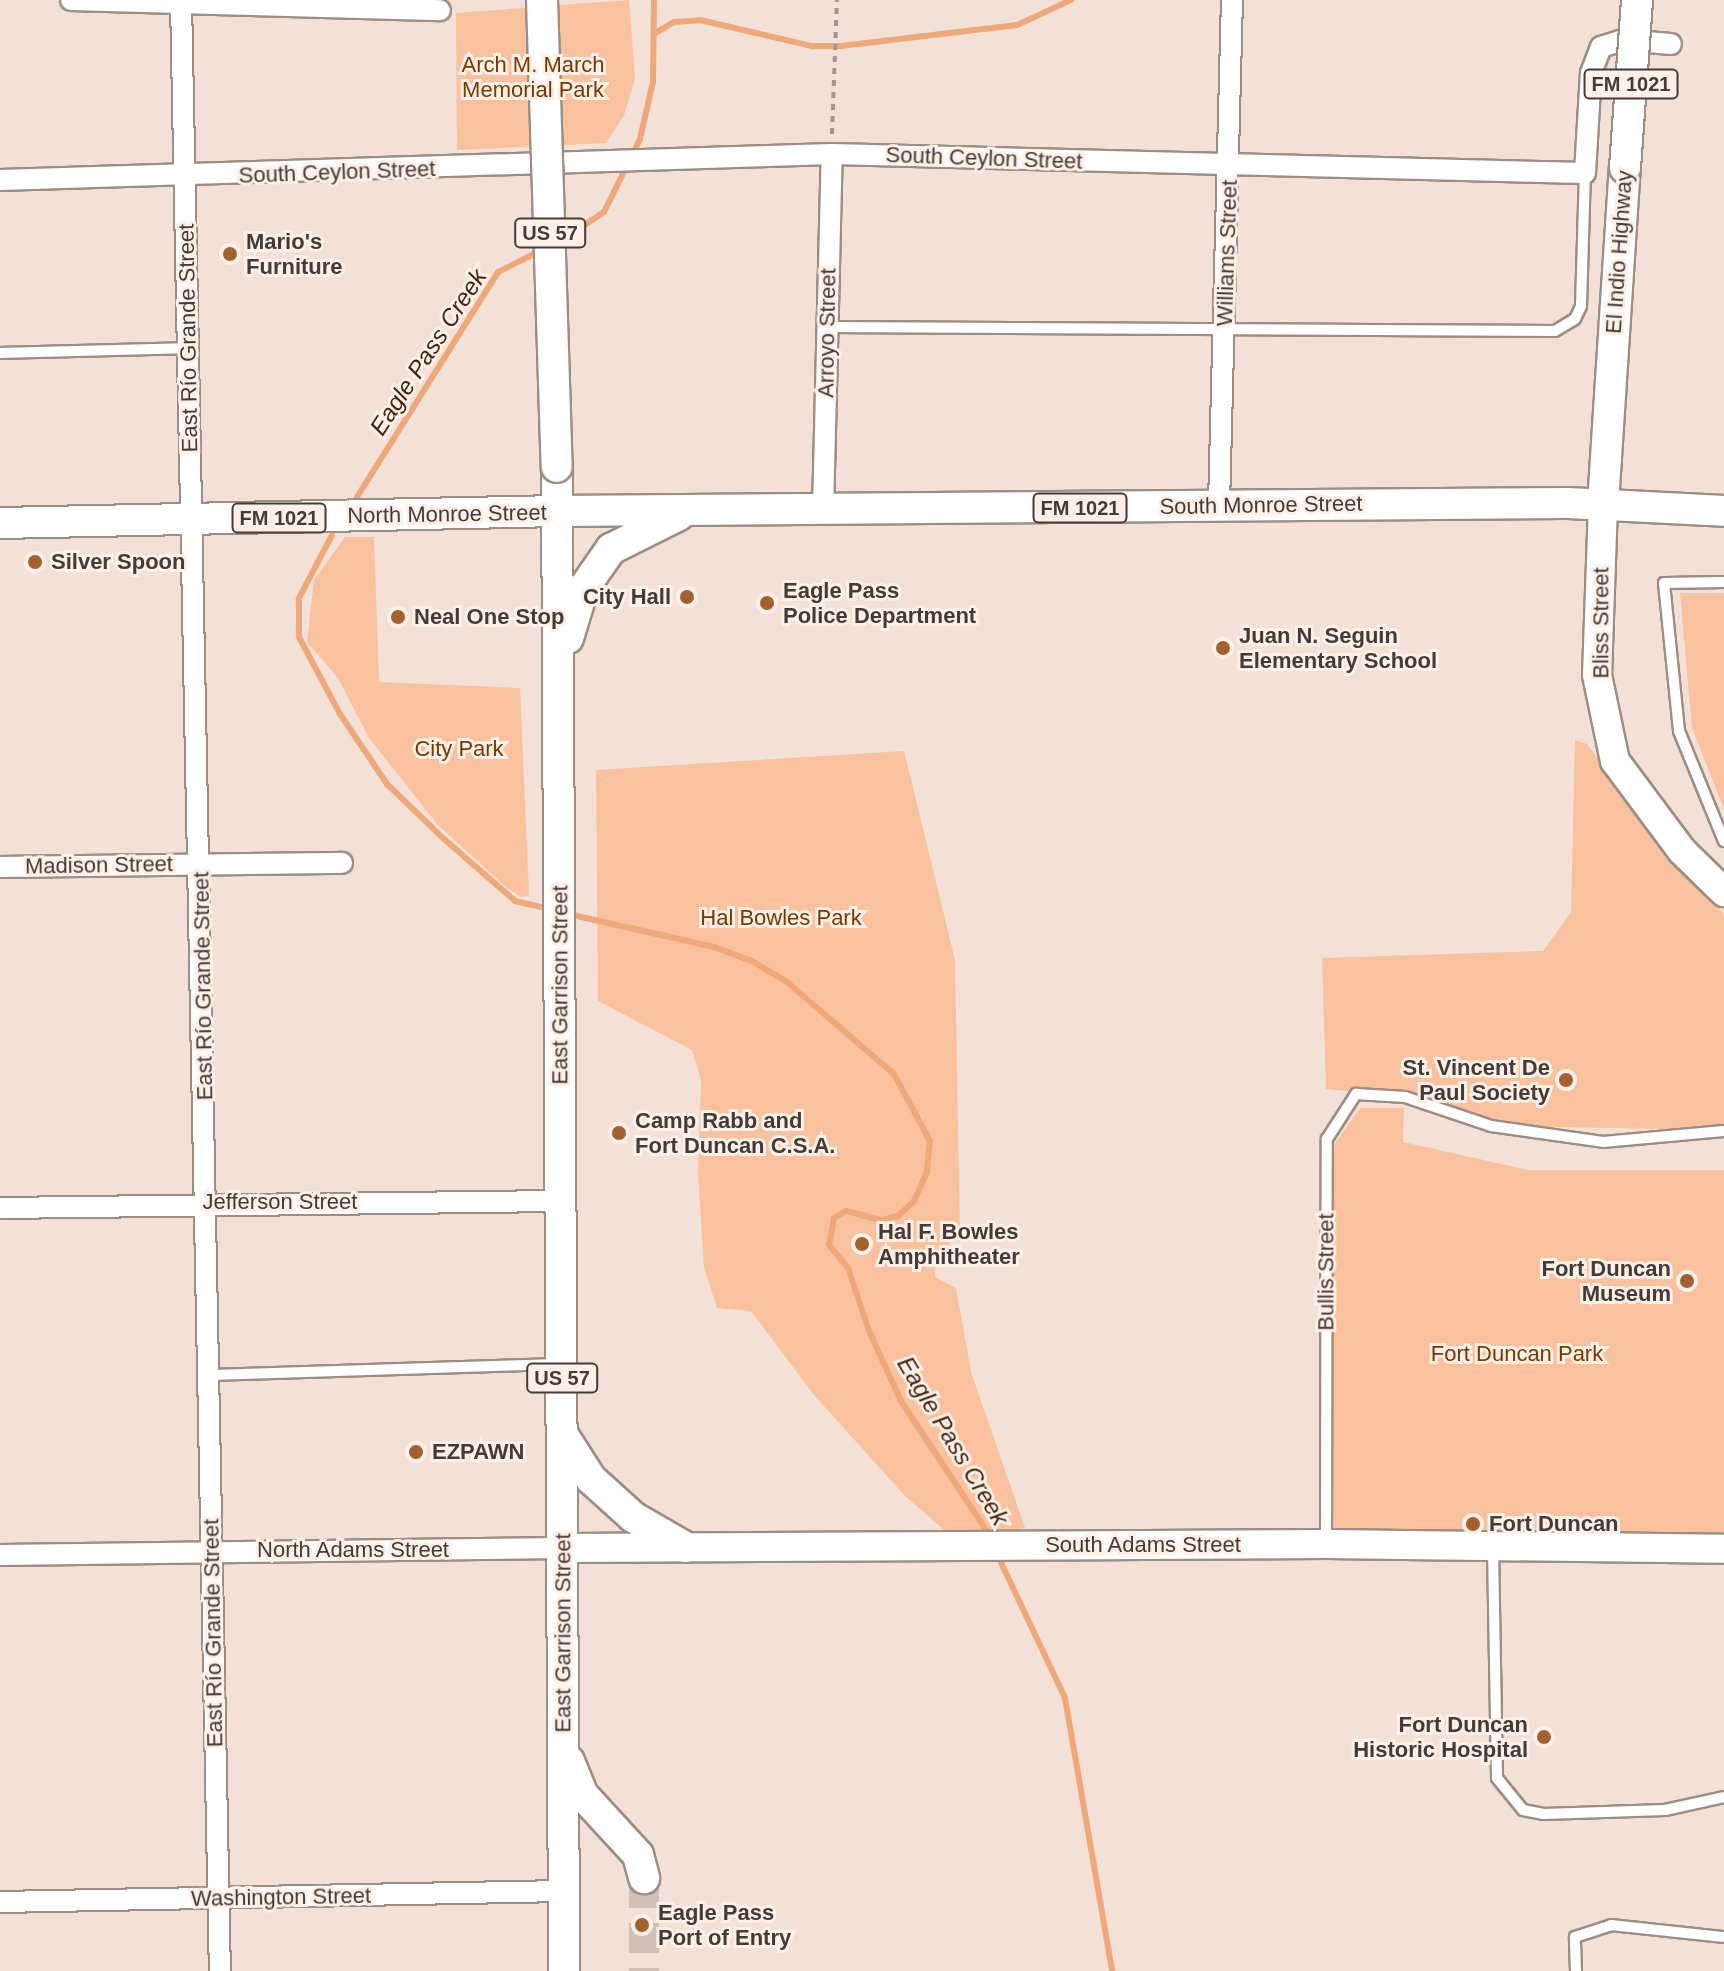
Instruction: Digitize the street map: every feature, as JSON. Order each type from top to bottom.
[{"type":"main road","name":"East Garrison Street","points":[[542,0],[558,511],[564,1971]]},
{"type":"main road","name":"El Indio Highway","points":[[1603,504],[1637,0]]},
{"type":"main road","name":"South Monroe Street","points":[[558,511],[823,512],[1219,505],[1603,504],[1724,511]]},
{"type":"main road","name":"North Monroe Street","points":[[0,523],[558,511]]},
{"type":"main road","points":[[559,671],[583,589],[611,549],[684,512]]},
{"type":"main road","points":[[562,1434],[591,1479],[633,1517],[685,1547]]},
{"type":"main road","name":"US 57","points":[[564,1744],[582,1794],[638,1855],[644,1878]]},
{"type":"street","points":[[71,0],[440,10]]},
{"type":"street","name":"Williams Street","points":[[1219,505],[1232,0]]},
{"type":"street","name":"East Río Grande Street","points":[[181,2],[220,1971]]},
{"type":"street","points":[[1585,173],[1591,73],[1601,47],[1623,40],[1671,44]]},
{"type":"street","name":"South Ceylon Street","points":[[0,180],[184,177],[832,154],[1585,173]]},
{"type":"street","name":"Arroyo Street","points":[[823,512],[832,154]]},
{"type":"street","name":"Bliss Street","points":[[1603,504],[1597,675],[1615,761],[1682,851],[1724,892]]},
{"type":"street","name":"Madison Street","points":[[0,867],[342,863]]},
{"type":"street","name":"Jefferson Street","points":[[0,1208],[207,1202],[560,1201]]},
{"type":"street","name":"South Adams Street","points":[[563,1548],[1326,1544],[1724,1549]]},
{"type":"street","name":"North Adams Street","points":[[0,1555],[563,1548]]},
{"type":"street","name":"Washington Street","points":[[0,1902],[562,1891]]},
{"type":"lane","points":[[827,327],[1566,327],[1581,306],[1585,173]]},
{"type":"lane","points":[[0,353],[188,348]]},
{"type":"lane","points":[[1724,582],[1664,583],[1679,731],[1724,841]]},
{"type":"lane","name":"Bullis Street","points":[[1326,1544],[1327,1139],[1356,1094],[1405,1097],[1491,1126],[1603,1142],[1724,1131]]},
{"type":"lane","points":[[207,1375],[562,1364]]},
{"type":"lane","points":[[1493,1546],[1497,1778],[1523,1810],[1544,1814],[1665,1810],[1724,1797]]},
{"type":"lane","points":[[1576,1971],[1575,1937],[1611,1925],[1724,1937]]},
{"type":"path","points":[[832,154],[837,0]]},
{"type":"green space","name":"Arch M. March Memorial Park","points":[[629,0],[635,79],[624,115],[606,143],[457,150],[456,13]]},
{"type":"green space","name":"City Park","points":[[345,537],[374,537],[379,682],[520,688],[529,895],[521,897],[506,887],[437,824],[369,738],[338,678],[307,642],[314,580]]},
{"type":"green space","points":[[1680,593],[1724,593],[1724,809],[1692,728]]},
{"type":"green space","points":[[1575,740],[1587,744],[1678,864],[1724,914],[1724,1130],[1491,1126],[1405,1097],[1326,1089],[1322,958],[1543,951],[1571,912]]},
{"type":"green space","name":"Hal Bowles Park","points":[[904,751],[955,960],[960,1236],[936,1253],[935,1277],[956,1288],[971,1372],[1025,1528],[950,1535],[905,1496],[814,1395],[751,1311],[717,1308],[704,1268],[698,1173],[701,1080],[692,1050],[598,1001],[596,770]]},
{"type":"green space","name":"Fort Duncan Park","points":[[1360,1108],[1404,1108],[1403,1142],[1528,1170],[1724,1170],[1724,1541],[1326,1536],[1334,1145]]},
{"type":"waterway","name":"Eagle Pass Creek","points":[[559,242],[604,212],[640,139],[653,82],[654,0]]},
{"type":"waterway","points":[[654,34],[674,22],[700,20],[812,46],[841,46],[1017,25],[1071,0]]},
{"type":"waterway","name":"Eagle Pass Creek","points":[[357,497],[498,272],[542,250]]},
{"type":"waterway","name":"Eagle Pass Creek","points":[[332,535],[299,598],[299,637],[340,714],[387,784],[444,839],[515,901],[550,909]]},
{"type":"waterway","name":"Eagle Pass Creek","points":[[568,914],[714,947],[752,961],[787,982],[894,1074],[930,1141],[927,1172],[914,1201],[898,1216],[880,1220],[846,1211],[834,1218],[829,1245],[848,1268],[869,1331],[901,1401],[990,1536]]},
{"type":"waterway","name":"Eagle Pass Creek","points":[[997,1554],[1065,1698],[1112,1971]]},
{"type":"tunnel","points":[[644,1878],[644,1971]]},
{"type":"place","name":"Mario's Furniture","points":[[230,254]]},
{"type":"place","name":"Silver Spoon","points":[[35,562]]},
{"type":"place","name":"City Hall","points":[[687,597]]},
{"type":"place","name":"Eagle Pass Police Department","points":[[767,603]]},
{"type":"place","name":"Neal One Stop","points":[[398,617]]},
{"type":"place","name":"Juan N. Seguin Elementary School","points":[[1223,648]]},
{"type":"place","name":"St. Vincent De Paul Society","points":[[1566,1080]]},
{"type":"place","name":"Camp Rabb and Fort Duncan C.S.A.","points":[[619,1133]]},
{"type":"place","name":"Hal F. Bowles Amphitheater","points":[[862,1244]]},
{"type":"place","name":"Fort Duncan Museum","points":[[1687,1281]]},
{"type":"place","name":"EZPAWN","points":[[416,1452]]},
{"type":"place","name":"Fort Duncan","points":[[1473,1524]]},
{"type":"place","name":"Fort Duncan Historic Hospital","points":[[1544,1737]]},
{"type":"place","name":"Eagle Pass Port of Entry","points":[[642,1925]]}]
